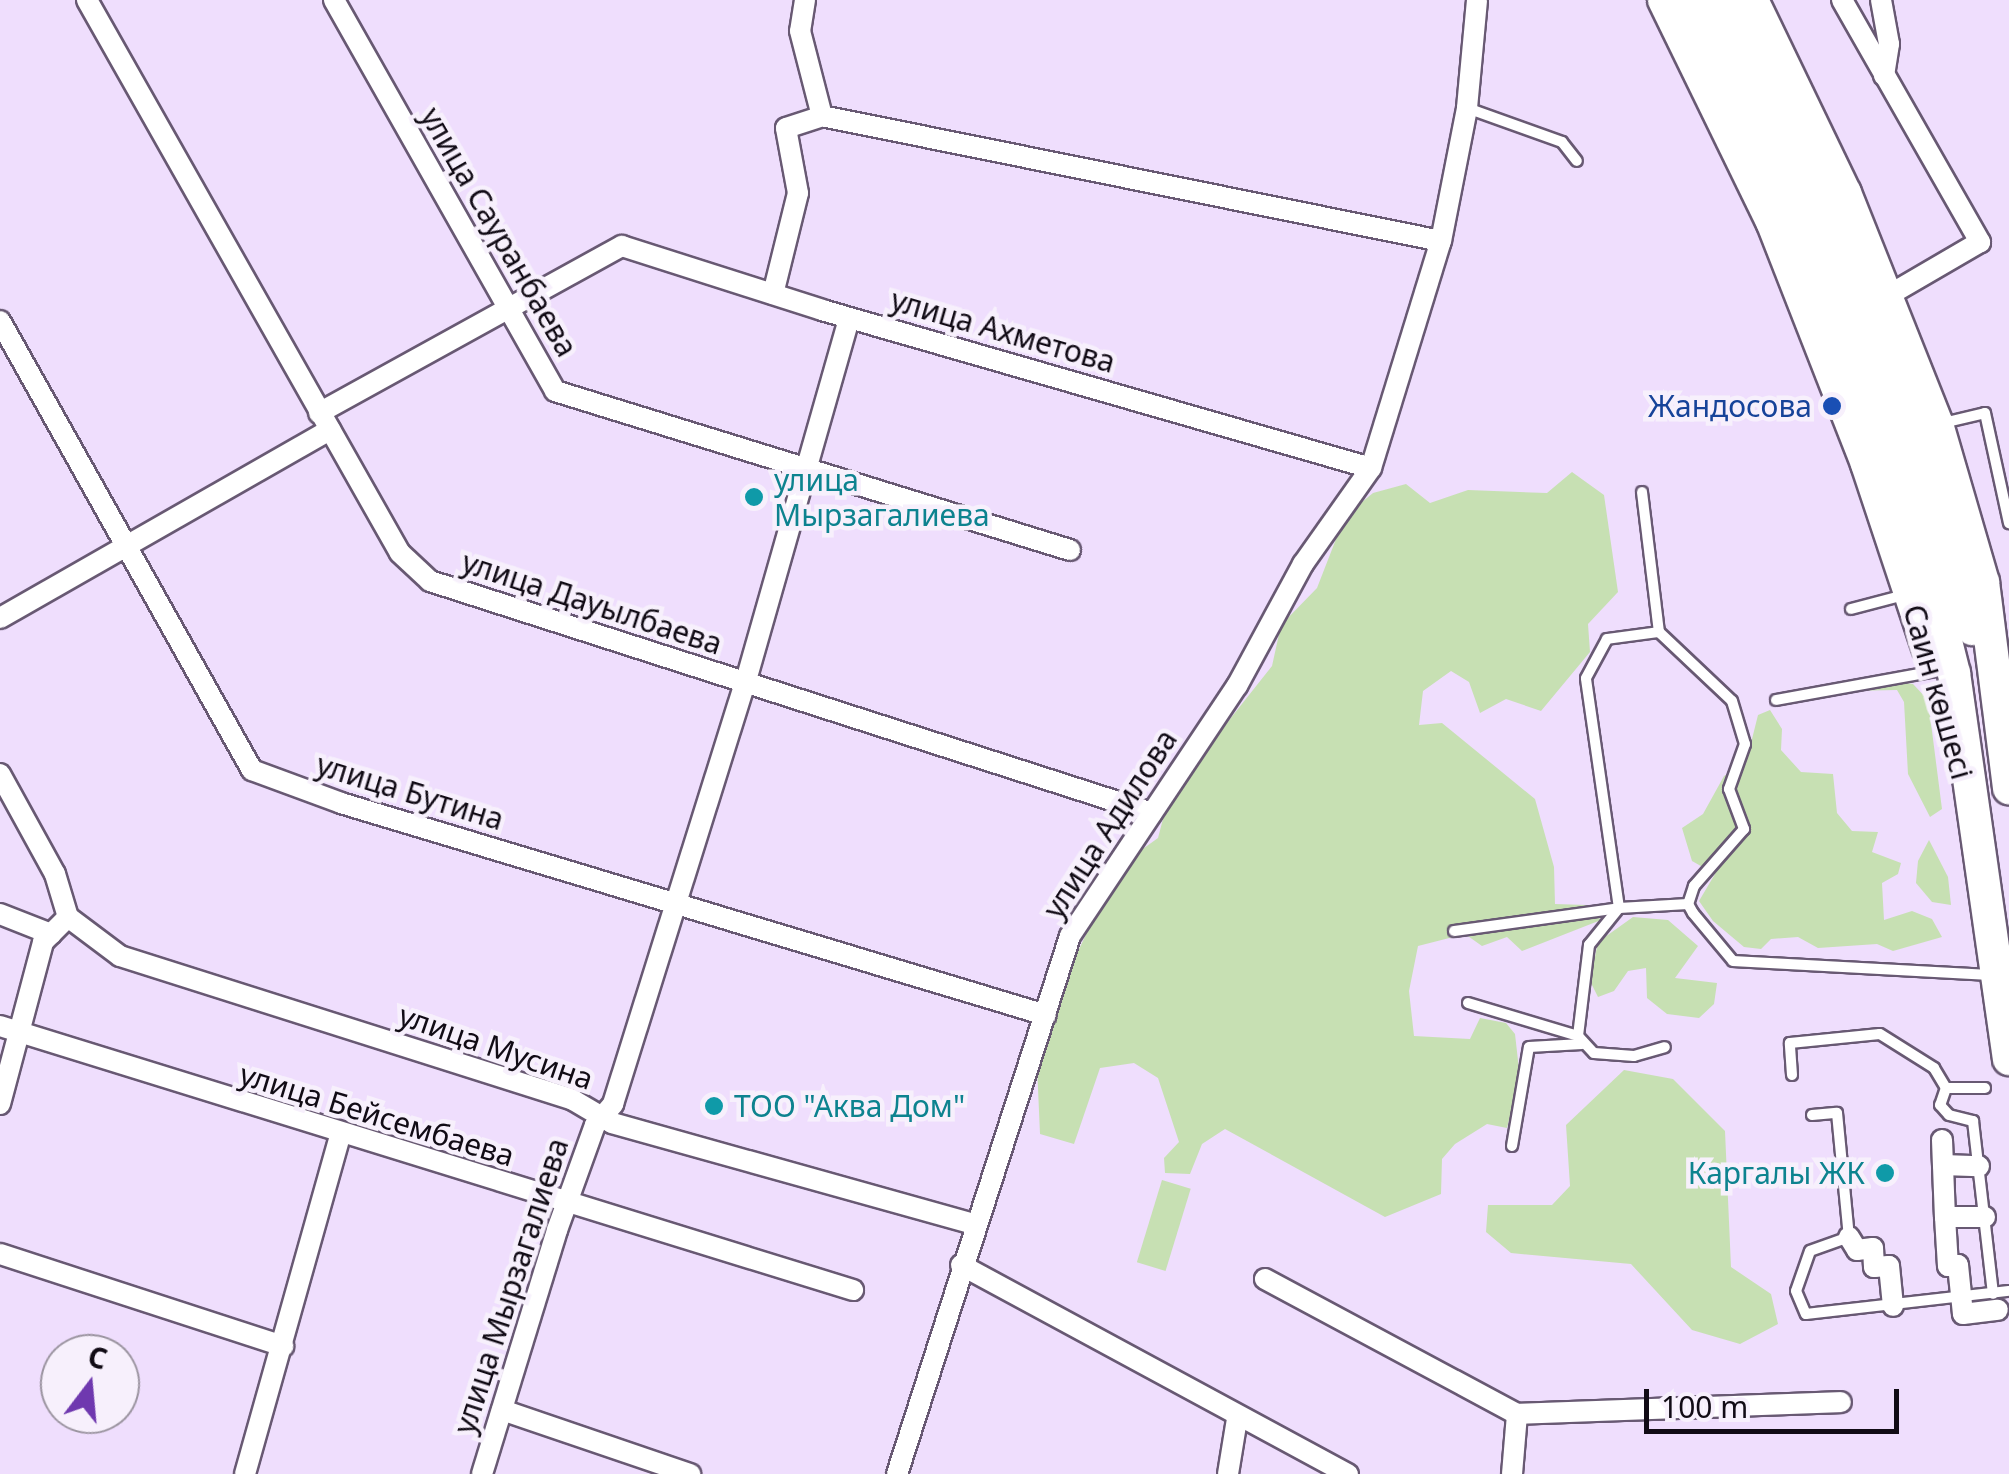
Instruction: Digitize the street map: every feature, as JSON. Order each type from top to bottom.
[{"type":"main road","name":"Саин көшесі","points":[[1664,0],[1785,254],[1936,670],[1972,811]]},
{"type":"main road","name":"Саин көшесі","points":[[1695,0],[1798,211],[1886,441],[1954,674],[1972,811]]},
{"type":"main road","name":"Саин көшесі","points":[[1724,0],[1822,202],[1874,332],[1950,549],[2001,740]]},
{"type":"main road","name":"Саин көшесі","points":[[1752,0],[1888,295],[1937,424],[1982,582],[2001,740]]},
{"type":"main road","points":[[2001,740],[2009,788]]},
{"type":"main road","points":[[1972,811],[2009,1059]]},
{"type":"street","name":"улица Дауылбаева","points":[[87,0],[400,553],[430,581],[1152,814]]},
{"type":"street","name":"улица Сауранбаева","points":[[334,0],[555,391],[1070,550]]},
{"type":"street","points":[[805,0],[800,30],[822,116]]},
{"type":"street","name":"улица Адилова","points":[[897,1474],[974,1224],[1070,936],[1237,686],[1303,564],[1371,468],[1442,241],[1467,108],[1476,0]]},
{"type":"street","points":[[1842,0],[1980,242],[1888,295]]},
{"type":"street","points":[[1881,0],[1888,44],[1884,76]]},
{"type":"street","points":[[773,294],[798,193],[786,128],[822,116],[1442,241]]},
{"type":"street","name":"улица Ахметова","points":[[507,308],[622,246],[849,318],[1371,468]]},
{"type":"street","points":[[0,618],[126,546],[507,308]]},
{"type":"street","name":"улица Мырзагалиева","points":[[482,1474],[567,1204],[603,1116],[614,1104],[745,684],[849,318]]},
{"type":"street","name":"улица Бутина","points":[[0,321],[252,770],[305,792],[1046,1015]]},
{"type":"street","points":[[0,774],[56,874],[68,917],[43,942],[0,1104]]},
{"type":"street","points":[[0,914],[51,934]]},
{"type":"street","name":"улица Мусина","points":[[68,917],[120,956],[573,1100],[603,1116],[974,1224]]},
{"type":"street","name":"улица Бейсембаева","points":[[0,1026],[340,1135],[854,1290]]},
{"type":"street","points":[[245,1474],[340,1135]]},
{"type":"street","points":[[1942,1140],[1948,1266],[1958,1265],[1963,1314],[1996,1302]]},
{"type":"street","points":[[1943,1165],[1980,1166]]},
{"type":"street","points":[[1945,1216],[1985,1217]]},
{"type":"street","points":[[1849,1237],[1857,1250],[1873,1248],[1874,1267],[1889,1266],[1893,1306]]},
{"type":"street","points":[[0,1254],[283,1346]]},
{"type":"street","points":[[961,1265],[1237,1419],[1343,1473]]},
{"type":"street","points":[[1265,1279],[1517,1414],[1841,1402]]},
{"type":"street","points":[[502,1410],[690,1474]]},
{"type":"street","points":[[1512,1474],[1517,1414]]},
{"type":"street","points":[[1228,1474],[1237,1419]]},
{"type":"lane","points":[[1467,108],[1562,142],[1577,160]]},
{"type":"lane","points":[[1937,424],[1986,413],[2009,523]]},
{"type":"lane","points":[[1642,492],[1659,632],[1732,701],[1745,744],[1729,789],[1744,829],[1694,886],[1688,904]]},
{"type":"lane","points":[[1851,610],[1910,594]]},
{"type":"lane","points":[[1580,1040],[1589,945],[1619,908],[1586,678],[1606,639],[1659,632]]},
{"type":"lane","points":[[1776,700],[1936,670]]},
{"type":"lane","points":[[1454,931],[1619,908],[1688,904]]},
{"type":"lane","points":[[1688,904],[1733,962],[1996,975]]},
{"type":"lane","points":[[1468,1003],[1580,1040],[1594,1053],[1634,1056],[1665,1046]]},
{"type":"lane","points":[[1792,1075],[1790,1043],[1880,1034],[1934,1068],[1946,1088]]},
{"type":"lane","points":[[1512,1146],[1529,1048],[1580,1040]]},
{"type":"lane","points":[[1946,1088],[1985,1088]]},
{"type":"lane","points":[[1946,1088],[1940,1105],[1949,1116],[1974,1121],[1996,1302]]},
{"type":"lane","points":[[1812,1115],[1837,1113],[1849,1237],[1810,1250],[1796,1291],[1806,1314],[1961,1298]]},
{"type":"lane","points":[[1996,1302],[2009,1291]]},
{"type":"green space","points":[[1572,472],[1604,495],[1618,592],[1588,624],[1590,652],[1541,711],[1506,699],[1480,713],[1469,682],[1451,671],[1423,691],[1419,725],[1442,723],[1535,799],[1554,867],[1555,904],[1587,905],[1601,920],[1522,951],[1507,937],[1482,946],[1465,934],[1418,946],[1409,991],[1414,1036],[1470,1039],[1480,1018],[1506,1023],[1515,1034],[1520,1078],[1507,1128],[1487,1124],[1455,1144],[1442,1159],[1441,1194],[1385,1217],[1225,1129],[1202,1144],[1190,1174],[1165,1173],[1164,1158],[1179,1142],[1158,1078],[1134,1063],[1100,1068],[1074,1144],[1040,1134],[1037,1066],[1067,974],[1119,866],[1158,838],[1169,796],[1272,666],[1281,625],[1317,588],[1345,516],[1373,493],[1406,484],[1430,503],[1468,490],[1547,493]]},
{"type":"green space","points":[[1893,681],[1913,684],[1928,700],[1942,809],[1930,817],[1908,774],[1904,702],[1897,690],[1848,691]]},
{"type":"green space","points":[[1770,710],[1782,729],[1781,750],[1801,772],[1833,774],[1837,813],[1852,831],[1878,832],[1872,852],[1901,863],[1898,874],[1882,883],[1884,920],[1912,911],[1932,919],[1942,937],[1893,951],[1877,944],[1818,948],[1798,937],[1771,939],[1761,949],[1744,947],[1713,921],[1699,901],[1715,874],[1692,861],[1682,828],[1703,814],[1724,776],[1746,763],[1758,715]]},
{"type":"green space","points":[[1929,840],[1948,877],[1951,905],[1932,902],[1916,883],[1918,861]]},
{"type":"green space","points":[[1633,917],[1668,920],[1698,946],[1675,978],[1717,983],[1714,1004],[1699,1018],[1667,1014],[1647,998],[1646,968],[1628,971],[1614,991],[1598,997],[1590,981],[1598,942]]},
{"type":"green space","points":[[1624,1070],[1673,1079],[1725,1131],[1731,1267],[1771,1294],[1778,1324],[1740,1344],[1692,1330],[1631,1264],[1511,1253],[1486,1232],[1488,1205],[1552,1205],[1570,1186],[1566,1125]]},
{"type":"green space","points":[[1162,1180],[1191,1189],[1166,1271],[1137,1262]]},
{"type":"place","name":"Жандосова","points":[[1832,406]]},
{"type":"place","name":"улица Мырзагалиева","points":[[754,497]]},
{"type":"place","name":"ТОО \"Аква Дом\"","points":[[714,1106]]},
{"type":"place","name":"Каргалы ЖК","points":[[1885,1173]]}]
